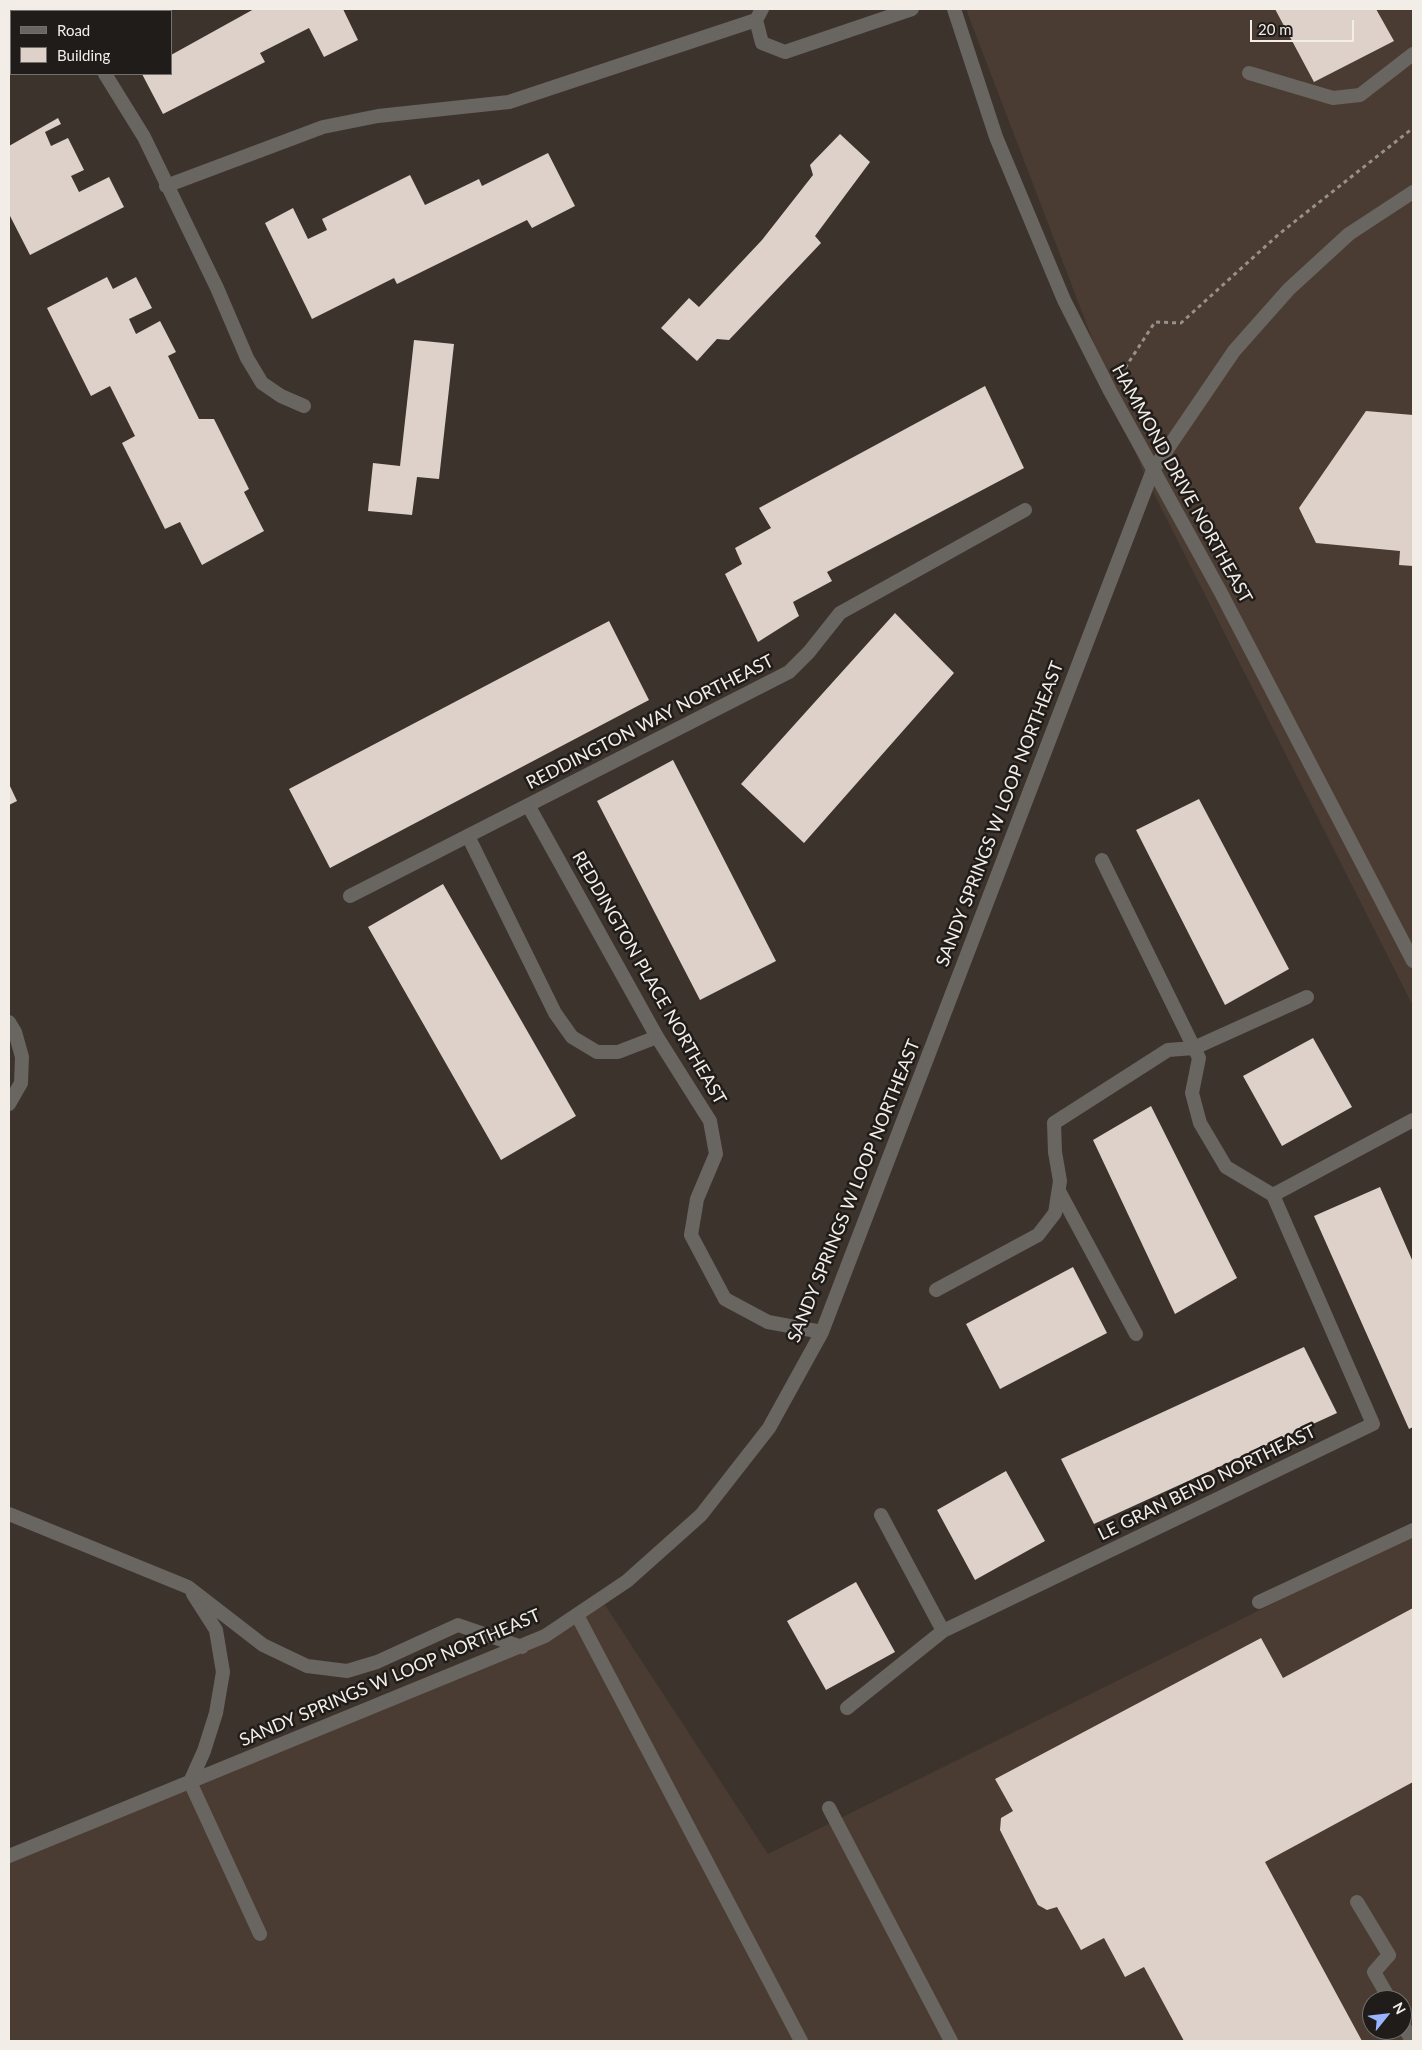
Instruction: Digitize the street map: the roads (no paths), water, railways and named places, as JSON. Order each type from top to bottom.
[{"type":"street","points":[[166,186],[323,127],[378,116],[509,102],[759,14],[762,43],[785,52],[912,9]]},
{"type":"street","name":"HAMMOND DRIVE NORTHEAST","points":[[954,9],[996,137],[1064,300],[1152,470],[1220,591],[1413,961]]},
{"type":"street","points":[[1249,73],[1333,98],[1360,95],[1413,54]]},
{"type":"street","points":[[105,75],[144,137],[166,186],[217,288],[247,358],[262,383],[281,396],[304,406]]},
{"type":"street","name":"SANDY SPRINGS W LOOP NORTHEAST","points":[[9,1856],[545,1636],[627,1582],[701,1515],[769,1428],[822,1332],[1152,470],[1234,351],[1289,289],[1349,234],[1413,192]]},
{"type":"street","name":"REDDINGTON WAY NORTHEAST","points":[[350,896],[789,672],[809,652],[840,613],[1025,510]]},
{"type":"street","name":"REDDINGTON PLACE NORTHEAST","points":[[528,805],[657,1037],[710,1121],[716,1154],[697,1199],[692,1235],[725,1299],[768,1322],[822,1332]]},
{"type":"street","points":[[468,836],[555,1013],[572,1037],[597,1052],[618,1052],[657,1037]]},
{"type":"street","points":[[1102,860],[1199,1058],[1192,1093],[1200,1123],[1226,1167],[1272,1195],[1413,1120]]},
{"type":"street","points":[[936,1290],[1038,1235],[1055,1213],[1060,1182],[1055,1152],[1054,1123],[1168,1050],[1194,1048],[1307,997]]},
{"type":"street","points":[[9,1022],[15,1032],[22,1057],[21,1082],[9,1104]]},
{"type":"street","points":[[1059,1191],[1136,1334]]},
{"type":"street","name":"LE GRAN BEND NORTHEAST","points":[[846,1708],[944,1631],[1373,1424],[1272,1195]]},
{"type":"street","points":[[9,1514],[188,1588],[263,1644],[307,1666],[347,1671],[378,1662],[458,1625],[522,1647]]},
{"type":"street","points":[[881,1515],[944,1631]]},
{"type":"street","points":[[1259,1602],[1413,1530]]},
{"type":"street","points":[[188,1588],[216,1630],[223,1672],[216,1713],[204,1751],[190,1782],[260,1934]]},
{"type":"street","points":[[577,1615],[801,2041]]},
{"type":"street","points":[[829,1808],[951,2041]]},
{"type":"street","points":[[1357,1902],[1389,1955],[1374,1972],[1384,1990]]}]
